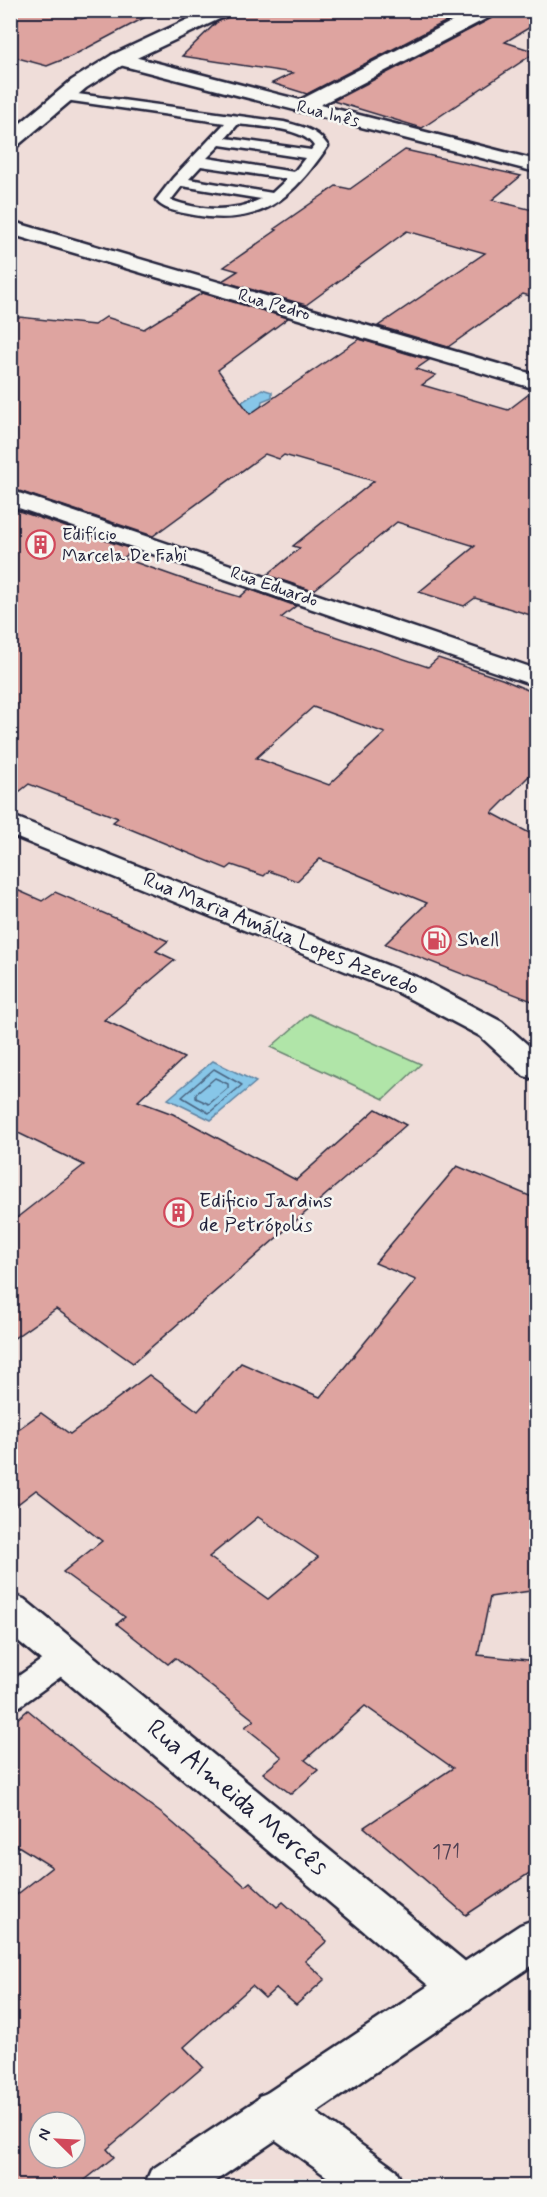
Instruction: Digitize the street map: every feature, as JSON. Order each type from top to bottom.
[{"type":"street","points":[[301,107],[489,10]]},
{"type":"street","points":[[10,142],[63,96],[119,59],[211,13]]},
{"type":"street","name":"Rua Inês","points":[[119,59],[537,166]]},
{"type":"street","name":"Rua Pedro","points":[[10,227],[537,382]]},
{"type":"street","name":"Rua Eduardo","points":[[10,497],[537,678]]},
{"type":"street","name":"Rua Maria Amália Lopes Azevedo","points":[[10,824],[408,985],[491,1029],[537,1070]]},
{"type":"street","name":"Rua Almeida Mercês","points":[[10,1610],[463,1987]]},
{"type":"street","points":[[168,2187],[276,2112],[537,1939]]},
{"type":"street","points":[[276,2112],[379,2187]]},
{"type":"lane","points":[[63,96],[235,120],[288,128],[314,135],[319,140],[321,146],[277,198],[240,213],[207,212],[166,203],[163,200],[235,120]]},
{"type":"lane","points":[[216,140],[314,155]]},
{"type":"lane","points":[[197,161],[296,176]]},
{"type":"lane","points":[[178,181],[277,198]]},
{"type":"lane","points":[[10,1698],[67,1657]]},
{"type":"green space","points":[[309,1014],[421,1064],[384,1099],[271,1047]]},
{"type":"water","points":[[262,389],[272,392],[272,397],[262,401],[261,407],[250,422],[223,414]]},
{"type":"water","points":[[213,1061],[256,1082],[211,1120],[168,1099]]},
{"type":"building","points":[[10,10],[159,10],[72,56],[47,66],[10,56]]},
{"type":"building","points":[[235,10],[468,10],[307,94],[272,83],[293,73],[182,56],[217,22],[231,16]]},
{"type":"building","points":[[500,10],[537,10],[537,23],[505,42],[536,52],[422,128],[333,101],[496,16]]},
{"type":"building","points":[[405,150],[521,176],[492,200],[537,211],[537,298],[523,294],[448,347],[378,326],[485,253],[407,231],[306,305],[222,281],[238,271],[224,267],[277,230],[274,229],[336,186],[350,189]]},
{"type":"building","points":[[202,293],[288,318],[218,370],[250,414],[359,339],[429,360],[416,369],[436,375],[422,385],[508,410],[533,391],[537,391],[537,617],[475,598],[464,606],[419,592],[475,546],[397,522],[313,591],[267,575],[300,548],[293,546],[374,481],[284,455],[279,459],[265,454],[153,536],[10,488],[10,316],[94,325],[106,317],[144,329]]},
{"type":"building","points":[[10,508],[134,550],[123,558],[197,584],[240,597],[249,589],[296,606],[281,618],[428,667],[438,658],[502,679],[537,694],[537,768],[492,813],[537,837],[537,1003],[385,944],[427,903],[320,859],[297,881],[269,871],[264,876],[232,865],[227,869],[113,822],[118,818],[29,784],[10,799]],"holes":[[[313,707],[385,733],[329,785],[256,758]]]},
{"type":"building","points":[[10,887],[42,901],[55,892],[168,941],[156,951],[175,960],[104,1020],[184,1058],[138,1101],[173,1114],[296,1180],[376,1109],[406,1125],[133,1363],[56,1309],[10,1341],[10,1223],[84,1165],[10,1129]]},
{"type":"building","points":[[457,1166],[537,1199],[537,1590],[490,1597],[478,1655],[537,1661],[537,1868],[466,1915],[364,1827],[453,1768],[365,1706],[305,1760],[318,1770],[291,1794],[263,1773],[282,1757],[245,1727],[254,1720],[175,1658],[168,1664],[117,1624],[125,1617],[63,1572],[102,1541],[36,1490],[10,1510],[10,1435],[41,1413],[70,1434],[149,1375],[198,1411],[241,1363],[320,1397],[416,1280],[375,1263]],"holes":[[[258,1517],[318,1557],[268,1599],[209,1557]]]},
{"type":"building","points":[[28,1710],[82,1755],[165,1816],[245,1886],[250,1882],[277,1907],[283,1902],[327,1941],[305,1961],[325,1979],[296,2005],[276,1988],[265,1998],[252,1986],[184,2047],[203,2067],[107,2149],[114,2157],[76,2187],[10,2187],[10,1900],[52,1867],[10,1841],[10,1725]]},
{"type":"place","name":"Edifício Marcela De Fabi","points":[[41,545]]},
{"type":"place","name":"Shell","points":[[436,940]]},
{"type":"place","name":"Edificio Jardins de Petrópolis","points":[[178,1213]]}]
